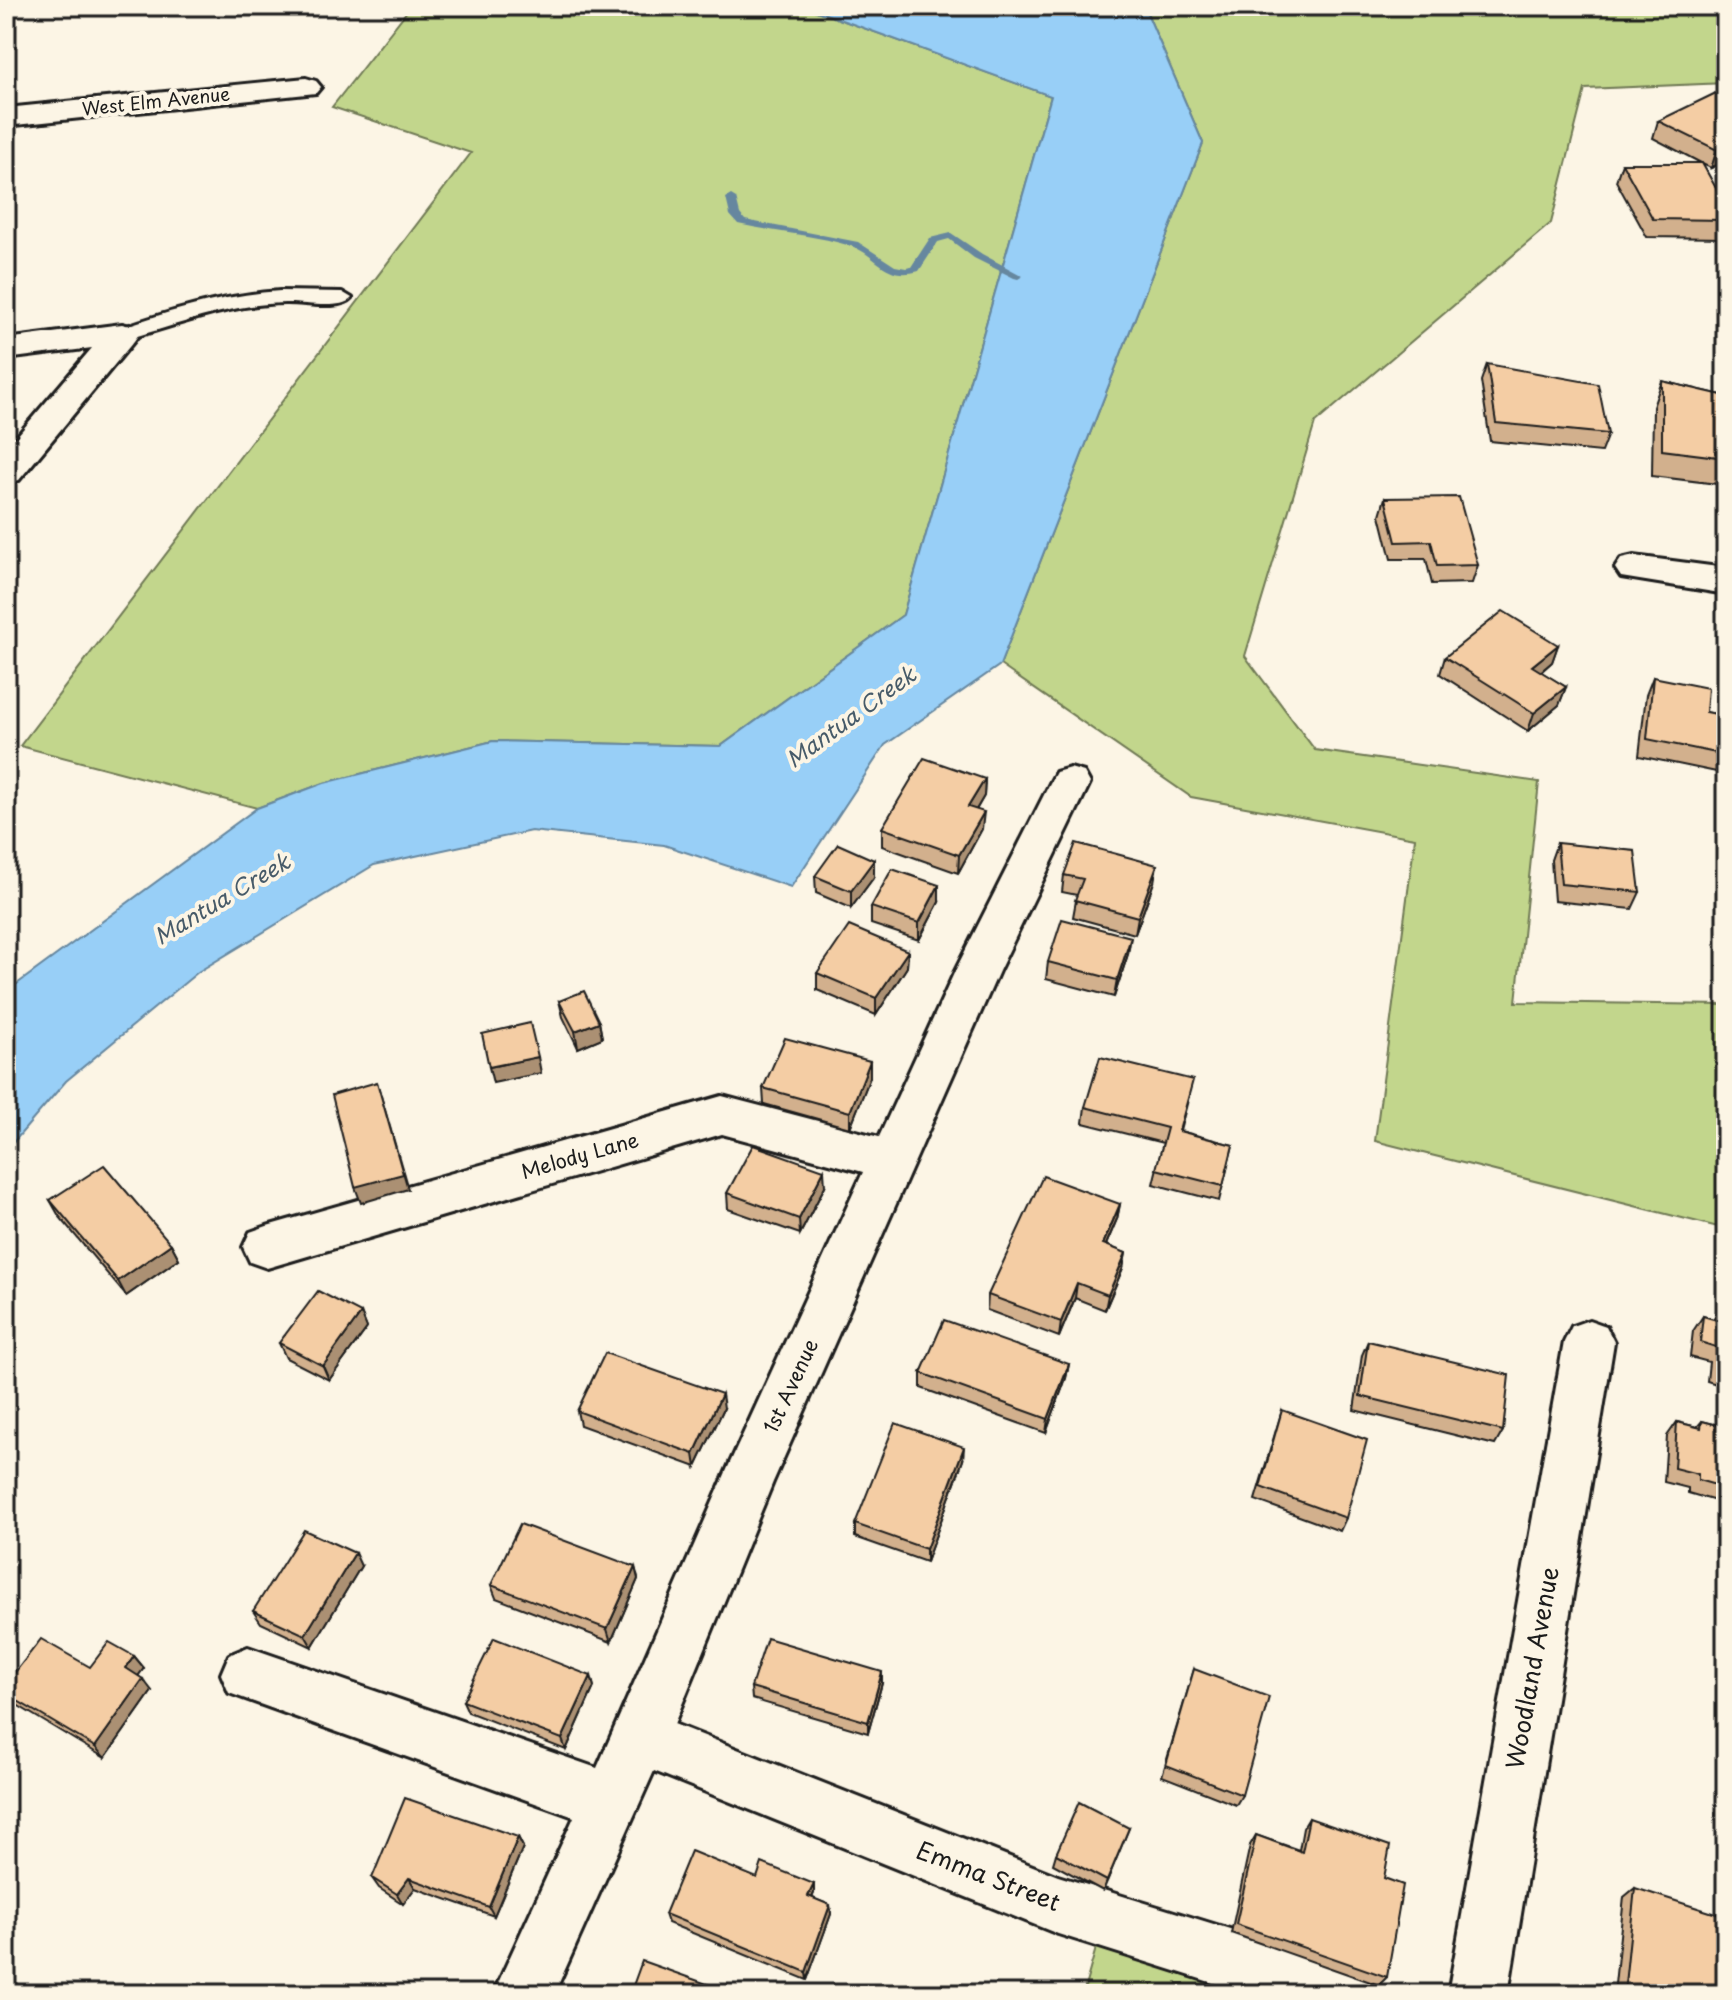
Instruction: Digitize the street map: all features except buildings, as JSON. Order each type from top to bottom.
[{"type":"street","name":"West Elm Avenue","points":[[6,117],[306,87]]},
{"type":"street","points":[[6,349],[122,334]]},
{"type":"street","points":[[6,472],[122,334]]},
{"type":"street","points":[[1634,568],[1726,581]]},
{"type":"street","name":"1st Avenue","points":[[523,1994],[640,1738],[747,1482],[977,971],[1070,783]]},
{"type":"street","name":"Melody Lane","points":[[267,1247],[722,1115],[894,1161]]},
{"type":"street","name":"Woodland Avenue","points":[[1478,1994],[1589,1342]]},
{"type":"street","points":[[248,1674],[609,1801]]},
{"type":"street","name":"Emma Street","points":[[640,1738],[1058,1905],[1343,1994]]},
{"type":"lane","points":[[122,334],[181,313],[217,305],[278,297],[342,298]]},
{"type":"green space","points":[[411,6],[803,6],[1051,96],[903,615],[721,746],[493,741],[324,783],[257,808],[20,746],[471,153],[332,107]]},
{"type":"green space","points":[[1136,6],[1726,6],[1726,83],[1585,89],[1551,223],[1315,423],[1245,656],[1315,750],[1539,782],[1516,1002],[1726,1005],[1726,1229],[1375,1141],[1415,838],[1191,797],[1000,665],[1203,143],[1147,13]]},
{"type":"green space","points":[[1098,1941],[1252,1994],[1083,1994]]},
{"type":"water","name":"Mantua Creek","points":[[803,6],[1136,6],[1147,13],[1203,143],[1000,665],[885,745],[791,887],[664,845],[531,831],[374,865],[198,972],[66,1081],[6,1151],[6,992],[257,808],[324,783],[493,741],[721,746],[903,615],[1051,96]]},
{"type":"waterway","points":[[731,198],[735,215],[742,222],[854,244],[899,271],[915,269],[934,240],[951,236],[978,256],[1018,276]]}]
